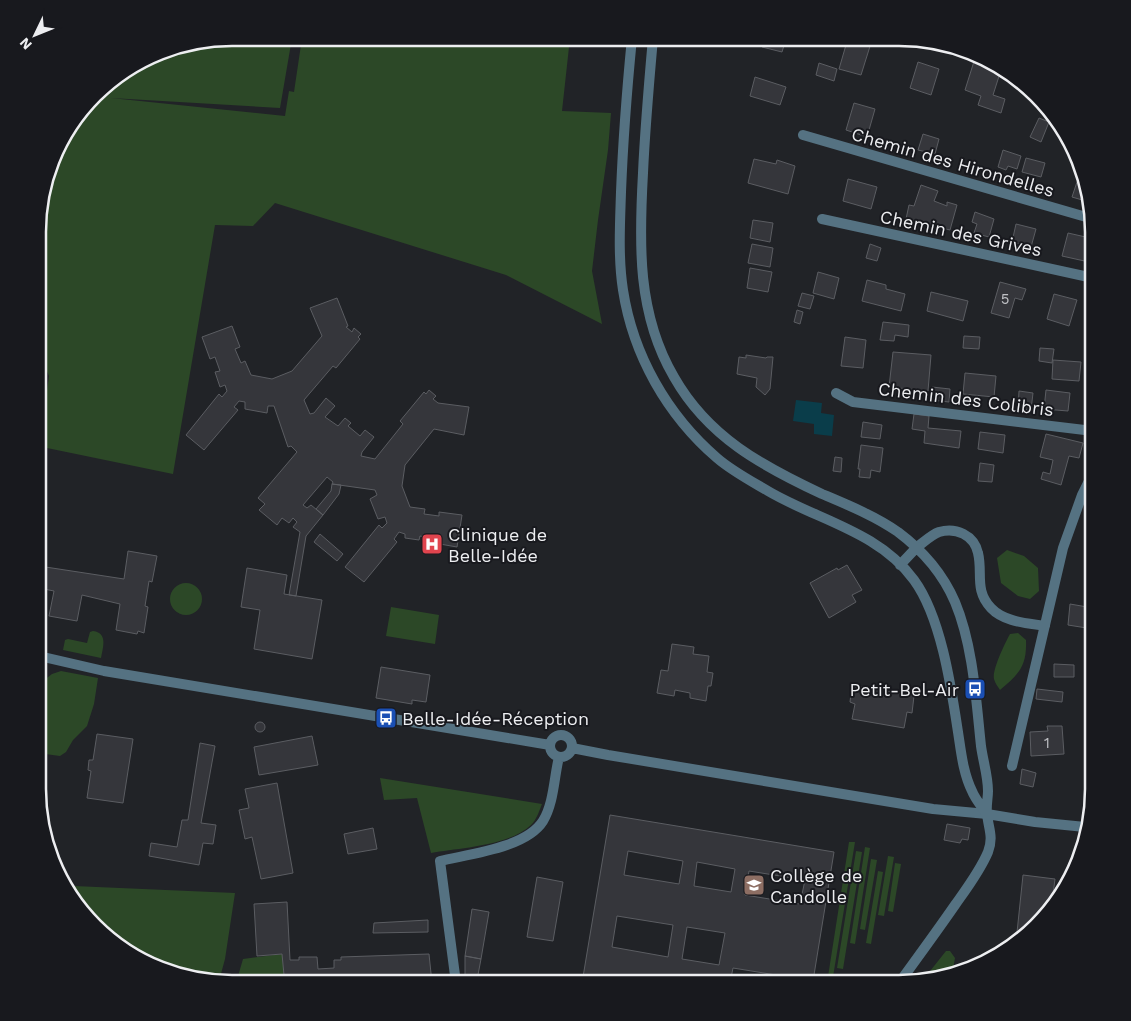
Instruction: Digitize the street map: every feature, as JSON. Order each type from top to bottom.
[{"type":"street","points":[[631,46],[622,168],[621,264],[628,316],[639,351],[674,413],[694,437],[718,460],[776,496],[866,538],[900,564],[913,579],[923,595],[935,624],[944,659],[962,760],[972,791],[987,814]]},
{"type":"street","points":[[652,46],[645,128],[640,221],[641,271],[648,313],[658,344],[673,377],[711,425],[758,463],[875,518],[917,547],[946,584],[962,623],[975,689],[988,788],[987,814],[991,841],[979,870],[905,974]]},
{"type":"street","name":"Chemin des Hirondelles","points":[[803,135],[1084,216]]},
{"type":"street","name":"Chemin des Grives","points":[[822,219],[1085,276]]},
{"type":"street","name":"Chemin des Colibris","points":[[836,393],[853,402],[1085,430]]},
{"type":"street","points":[[1012,766],[1063,548],[1085,491]]},
{"type":"street","points":[[900,564],[917,547],[938,532],[948,530],[961,532],[970,538],[979,554],[981,590],[983,597],[991,608],[1007,618],[1045,626]]},
{"type":"street","points":[[46,658],[131,676],[550,745]]},
{"type":"street","points":[[564,735],[570,739],[572,748],[566,756],[559,757],[553,754],[550,745],[554,737],[564,735]]},
{"type":"street","points":[[572,748],[933,809],[1081,827]]},
{"type":"street","points":[[455,975],[440,861],[515,842],[536,829],[548,810],[559,757]]},
{"type":"green space","points":[[291,46],[280,108],[111,98],[285,116],[289,91],[294,92],[301,46],[569,46],[562,111],[611,113],[592,271],[602,324],[506,275],[275,203],[253,226],[215,225],[173,474],[47,448],[46,397],[49,376],[46,369],[46,232],[50,196],[56,172],[71,139],[92,110],[119,85],[150,65],[172,56],[208,48]]},
{"type":"green space","points":[[1007,550],[1024,556],[1038,568],[1039,591],[1030,599],[1018,596],[1001,583],[997,558]]},
{"type":"green space","points":[[186,583],[198,587],[202,599],[198,611],[186,615],[174,611],[170,599],[174,587]]},
{"type":"green space","points":[[391,607],[439,615],[435,644],[386,636]]},
{"type":"green space","points":[[90,632],[98,632],[103,638],[101,658],[63,650],[65,640],[87,643]]},
{"type":"green space","points":[[1018,633],[1026,640],[1025,657],[1021,669],[1000,690],[994,679],[997,663],[1010,634]]},
{"type":"green space","points":[[61,671],[98,678],[94,704],[87,726],[73,740],[66,752],[60,756],[46,754],[46,679]]},
{"type":"green space","points":[[380,778],[542,804],[531,825],[510,838],[484,845],[431,853],[417,798],[384,800]]},
{"type":"green space","points":[[849,842],[855,842],[833,975],[828,975]]},
{"type":"green space","points":[[865,847],[870,848],[855,944],[850,943]]},
{"type":"green space","points":[[856,851],[862,852],[843,969],[837,968]]},
{"type":"green space","points":[[888,856],[894,857],[884,916],[878,915]]},
{"type":"green space","points":[[871,859],[877,860],[865,930],[860,929]]},
{"type":"green space","points":[[895,863],[901,864],[893,912],[888,911]]},
{"type":"green space","points":[[878,871],[883,872],[871,944],[866,943]]},
{"type":"green space","points":[[74,886],[235,893],[221,974],[196,971],[172,965],[139,950],[110,929],[92,911]]},
{"type":"green space","points":[[946,951],[950,951],[955,958],[953,966],[929,972]]},
{"type":"green space","points":[[282,954],[284,975],[238,975],[243,959]]},
{"type":"water","points":[[796,400],[822,403],[821,413],[834,415],[832,436],[814,434],[814,424],[793,421]]},
{"type":"building","points":[[762,46],[784,46],[782,52]]},
{"type":"building","points":[[846,46],[870,46],[861,75],[839,69]]},
{"type":"building","points":[[918,62],[939,69],[931,95],[910,88]]},
{"type":"building","points":[[974,62],[992,71],[999,76],[993,95],[1005,99],[1001,113],[978,105],[981,96],[965,90]]},
{"type":"building","points":[[819,63],[837,69],[834,81],[816,75]]},
{"type":"building","points":[[755,77],[786,87],[780,105],[750,96]]},
{"type":"building","points":[[854,103],[875,109],[867,137],[846,130]]},
{"type":"building","points":[[1039,118],[1048,122],[1041,142],[1030,137]]},
{"type":"building","points":[[923,134],[939,139],[935,154],[918,150]]},
{"type":"building","points":[[1003,150],[1021,156],[1017,169],[1008,166],[1006,170],[998,167]]},
{"type":"building","points":[[1026,158],[1045,163],[1041,177],[1022,172]]},
{"type":"building","points":[[754,159],[776,164],[777,160],[795,166],[788,194],[748,183]]},
{"type":"building","points":[[848,179],[877,187],[871,209],[843,201]]},
{"type":"building","points":[[1077,181],[1082,200],[1072,197]]},
{"type":"building","points":[[921,185],[938,191],[934,201],[947,206],[947,202],[957,205],[950,230],[906,219],[909,205],[914,206]]},
{"type":"building","points":[[975,212],[994,219],[989,237],[974,233],[977,224],[972,222]]},
{"type":"building","points":[[753,220],[773,223],[770,242],[750,238]]},
{"type":"building","points":[[1016,224],[1036,229],[1031,247],[1012,242]]},
{"type":"building","points":[[1068,233],[1085,237],[1085,261],[1062,256]]},
{"type":"building","points":[[752,244],[773,248],[770,267],[748,263]]},
{"type":"building","points":[[870,244],[881,248],[877,261],[866,258]]},
{"type":"building","points":[[750,268],[772,272],[768,292],[747,288]]},
{"type":"building","points":[[818,272],[839,278],[834,299],[813,293]]},
{"type":"building","points":[[867,280],[886,285],[886,289],[905,294],[901,311],[862,301]]},
{"type":"building","points":[[1000,282],[1026,289],[1022,300],[1015,298],[1009,318],[991,313]]},
{"type":"building","points":[[931,292],[968,301],[963,321],[927,311]]},
{"type":"building","points":[[802,293],[814,296],[810,309],[798,306]]},
{"type":"building","points":[[1054,294],[1077,300],[1069,326],[1047,319]]},
{"type":"building","points":[[337,298],[348,326],[346,327],[352,332],[354,328],[361,334],[358,337],[360,339],[336,368],[333,366],[304,400],[310,414],[314,413],[326,398],[335,406],[325,417],[338,426],[345,418],[351,423],[348,426],[360,436],[365,430],[374,437],[361,456],[375,459],[403,424],[400,421],[424,392],[426,394],[429,390],[436,396],[433,399],[438,403],[469,407],[464,435],[434,429],[405,465],[402,486],[410,507],[425,509],[424,514],[439,516],[439,512],[462,515],[457,547],[434,543],[435,539],[420,536],[419,540],[405,538],[405,534],[399,532],[394,539],[397,542],[364,582],[345,567],[379,525],[382,528],[387,523],[385,517],[378,519],[370,499],[377,495],[375,490],[332,484],[333,482],[327,477],[303,505],[307,508],[311,505],[323,515],[306,536],[296,596],[289,595],[300,532],[293,527],[297,522],[293,518],[289,523],[282,518],[277,525],[259,510],[265,504],[258,498],[297,452],[291,446],[288,447],[274,406],[268,406],[267,413],[245,409],[245,402],[239,401],[234,407],[238,410],[204,450],[186,435],[219,394],[222,397],[227,391],[225,385],[220,387],[215,372],[220,371],[215,357],[210,359],[202,337],[232,326],[240,347],[235,349],[241,363],[245,361],[251,375],[272,379],[292,371],[322,336],[310,308]]},
{"type":"building","points":[[797,310],[803,312],[800,324],[794,322]]},
{"type":"building","points":[[883,322],[909,325],[908,337],[895,335],[894,341],[880,340]]},
{"type":"building","points":[[964,336],[980,337],[979,349],[963,348]]},
{"type":"building","points":[[845,337],[866,340],[863,368],[841,366]]},
{"type":"building","points":[[1040,348],[1054,349],[1052,363],[1039,361]]},
{"type":"building","points":[[893,352],[931,355],[928,391],[889,387]]},
{"type":"building","points":[[746,355],[766,358],[773,357],[770,389],[765,395],[756,387],[757,378],[737,374],[739,357],[746,358]]},
{"type":"building","points":[[1053,360],[1081,362],[1079,381],[1052,379]]},
{"type":"building","points":[[965,373],[996,376],[994,397],[963,394]]},
{"type":"building","points":[[932,387],[950,389],[949,402],[931,400]]},
{"type":"building","points":[[1046,390],[1070,393],[1068,411],[1044,409]]},
{"type":"building","points":[[1019,391],[1033,393],[1031,410],[1018,409]]},
{"type":"building","points":[[914,414],[929,416],[928,428],[961,431],[959,448],[924,443],[925,431],[912,429]]},
{"type":"building","points":[[863,422],[882,425],[880,439],[861,437]]},
{"type":"building","points":[[980,432],[1005,435],[1003,453],[978,449]]},
{"type":"building","points":[[1046,434],[1083,443],[1079,458],[1069,456],[1061,485],[1041,479],[1043,472],[1050,474],[1053,460],[1040,457]]},
{"type":"building","points":[[861,445],[883,448],[880,472],[871,470],[870,478],[859,477]]},
{"type":"building","points":[[835,457],[842,458],[841,472],[833,471]]},
{"type":"building","points":[[980,463],[994,465],[992,482],[978,481]]},
{"type":"building","points":[[332,484],[341,485],[339,494],[323,515],[316,509],[331,491]]},
{"type":"building","points":[[320,534],[343,554],[337,561],[314,542]]},
{"type":"building","points":[[128,551],[157,556],[152,582],[149,581],[145,606],[148,607],[144,633],[138,631],[137,634],[116,630],[120,604],[82,595],[77,621],[49,616],[54,591],[46,589],[46,567],[124,579]]},
{"type":"building","points":[[847,565],[862,590],[852,595],[856,602],[829,618],[810,583],[837,568],[838,570]]},
{"type":"building","points":[[247,568],[287,575],[284,594],[322,600],[312,659],[254,649],[260,610],[241,607]]},
{"type":"building","points":[[1070,604],[1085,607],[1085,628],[1068,625]]},
{"type":"building","points":[[672,644],[694,647],[693,654],[709,656],[707,672],[713,673],[711,686],[708,686],[706,701],[690,698],[690,693],[675,690],[674,696],[657,693],[661,670],[668,671]]},
{"type":"building","points":[[1054,664],[1074,665],[1074,677],[1054,677]]},
{"type":"building","points":[[381,667],[430,675],[426,702],[412,700],[412,704],[376,698]]},
{"type":"building","points":[[852,685],[914,696],[912,713],[907,712],[904,728],[852,719],[855,704],[850,702]]},
{"type":"building","points":[[1037,689],[1063,692],[1062,702],[1036,699]]},
{"type":"building","points":[[258,722],[262,722],[265,727],[264,731],[258,732],[255,729],[255,725]]},
{"type":"building","points":[[1047,726],[1062,726],[1064,754],[1031,756],[1030,732],[1048,731]]},
{"type":"building","points":[[97,734],[133,739],[123,803],[87,798],[91,771],[88,770],[89,760],[93,760]]},
{"type":"building","points":[[312,736],[318,765],[259,775],[254,747]]},
{"type":"building","points":[[200,743],[215,746],[201,823],[216,825],[213,844],[203,843],[199,865],[149,856],[151,843],[177,847],[182,820],[188,820]]},
{"type":"building","points":[[1022,769],[1036,773],[1033,787],[1020,784]]},
{"type":"building","points":[[277,783],[293,873],[261,879],[252,837],[245,839],[239,810],[249,808],[245,789]]},
{"type":"building","points":[[610,815],[834,852],[814,975],[776,975],[733,968],[732,975],[583,975]],"holes":[[[628,851],[683,861],[679,884],[624,875]],[[697,862],[735,869],[731,892],[694,886]],[[749,871],[805,880],[800,904],[745,895]],[[617,916],[673,925],[668,957],[612,947]],[[687,927],[725,933],[719,965],[682,959]]]},
{"type":"building","points":[[947,824],[970,828],[968,840],[962,839],[960,843],[944,840]]},
{"type":"building","points":[[373,828],[377,849],[348,854],[344,834]]},
{"type":"building","points":[[1023,875],[1055,879],[1053,891],[1046,902],[1017,932]]},
{"type":"building","points":[[537,877],[563,882],[553,941],[527,937]]},
{"type":"building","points":[[287,902],[290,960],[299,960],[299,957],[317,957],[318,969],[334,968],[334,960],[341,960],[341,957],[429,954],[431,975],[284,975],[282,954],[257,956],[254,904]]},
{"type":"building","points":[[472,909],[489,912],[481,959],[465,956]]},
{"type":"building","points":[[428,920],[428,932],[373,933],[374,923]]},
{"type":"building","points":[[465,956],[481,959],[478,975],[465,975]]},
{"type":"place","name":"Clinique de Belle-Idée","points":[[432,544]]},
{"type":"place","name":"Petit-Bel-Air","points":[[975,689]]},
{"type":"place","name":"Belle-Idée-Réception","points":[[386,718]]},
{"type":"place","name":"Collège de Candolle","points":[[754,885]]}]
